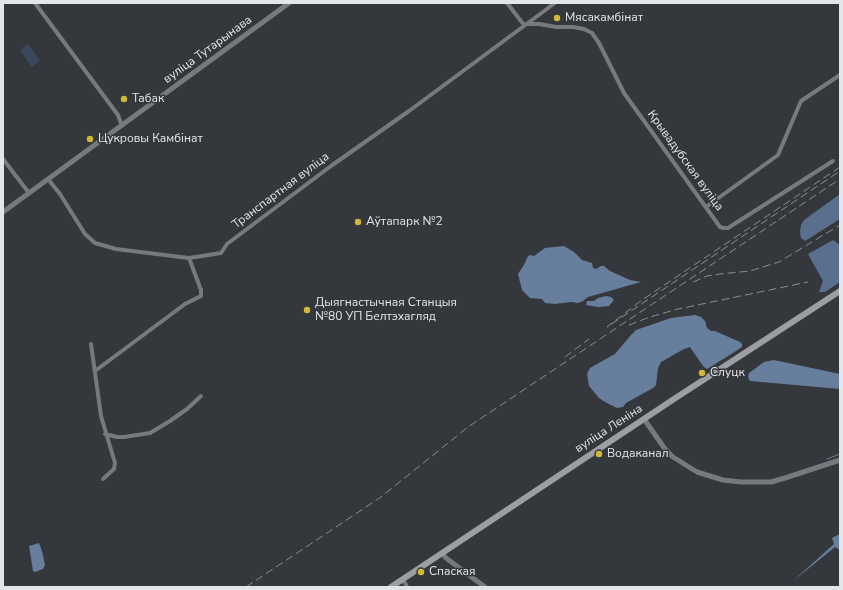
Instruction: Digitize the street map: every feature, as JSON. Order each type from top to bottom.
[{"type":"main road","name":"вуліца Леніна","points":[[391,587],[840,290]]},
{"type":"street","points":[[35,3],[118,115],[122,126]]},
{"type":"street","name":"вуліца Тутарынава","points":[[3,212],[289,3]]},
{"type":"street","points":[[507,3],[524,25]]},
{"type":"street","name":"Транспартная вуліца","points":[[48,179],[60,194],[85,234],[95,243],[116,249],[189,258],[221,253],[227,244],[331,166],[404,116],[555,3]]},
{"type":"street","name":"Крывадубская вуліца","points":[[524,25],[531,23],[556,27],[572,27],[588,30],[592,33],[599,42],[628,99],[720,227],[728,228],[833,161]]},
{"type":"street","points":[[706,207],[778,155],[801,101],[840,75]]},
{"type":"street","points":[[3,158],[29,193]]},
{"type":"street","points":[[95,371],[185,304],[200,296],[201,290],[189,258]]},
{"type":"street","points":[[91,344],[101,416],[115,463],[114,469],[103,479]]},
{"type":"street","points":[[106,434],[117,437],[150,433],[170,422],[201,396]]},
{"type":"street","points":[[644,419],[665,449],[673,457],[697,472],[723,480],[741,482],[771,482],[840,460]]},
{"type":"street","points":[[442,553],[451,562],[485,587]]},
{"type":"street","points":[[403,579],[407,587]]},
{"type":"shaded area","points":[[28,44],[40,61],[32,67],[20,50]]},
{"type":"shaded area","points":[[840,194],[840,219],[805,241],[801,238],[801,225],[804,220]]},
{"type":"shaded area","points":[[833,240],[840,245],[840,282],[825,292],[819,292],[823,281],[808,254]]},
{"type":"shaded area","points":[[564,246],[574,252],[582,260],[592,263],[593,268],[596,269],[604,266],[610,271],[630,280],[641,282],[588,297],[578,303],[545,303],[542,299],[530,298],[522,290],[518,274],[528,256],[534,256],[545,248]]},
{"type":"shaded area","points":[[606,296],[611,297],[614,300],[609,306],[598,307],[586,305],[587,301],[594,301],[598,298]]},
{"type":"shaded area","points":[[695,315],[701,317],[705,321],[707,328],[711,331],[715,331],[740,342],[742,347],[707,369],[703,366],[690,347],[684,349],[661,362],[658,368],[656,385],[653,388],[626,403],[623,407],[617,408],[605,402],[599,398],[589,386],[587,374],[590,368],[615,354],[636,330],[671,318]]},
{"type":"shaded area","points":[[774,360],[840,374],[840,389],[750,381],[748,377],[749,373],[764,362]]},
{"type":"shaded area","points":[[840,534],[840,550],[835,547],[793,581],[834,544],[832,538]]},
{"type":"shaded area","points":[[39,543],[45,565],[43,569],[35,572],[33,571],[29,546]]},
{"type":"waterway","points":[[827,459],[840,454]]},
{"type":"railway","points":[[840,167],[642,300],[607,327],[840,171]]},
{"type":"railway","points":[[246,587],[381,497],[468,427],[840,179]]},
{"type":"railway","points":[[693,282],[707,276],[750,271],[779,262],[840,225]]},
{"type":"railway","points":[[629,325],[678,309],[808,282]]},
{"type":"railway","points":[[565,357],[589,339]]},
{"type":"place","name":"Мясакамбінат","points":[[557,18]]},
{"type":"place","name":"Табак","points":[[124,99]]},
{"type":"place","name":"Цукровы Камбінат","points":[[90,139]]},
{"type":"place","name":"Аўтапарк №2","points":[[358,222]]},
{"type":"place","name":"Дыягнастычная Станцыя №80 УП Белтэхагляд","points":[[307,310]]},
{"type":"place","name":"Слуцк","points":[[702,373]]},
{"type":"place","name":"Водаканал","points":[[599,454]]},
{"type":"place","name":"Спаская","points":[[421,572]]}]
